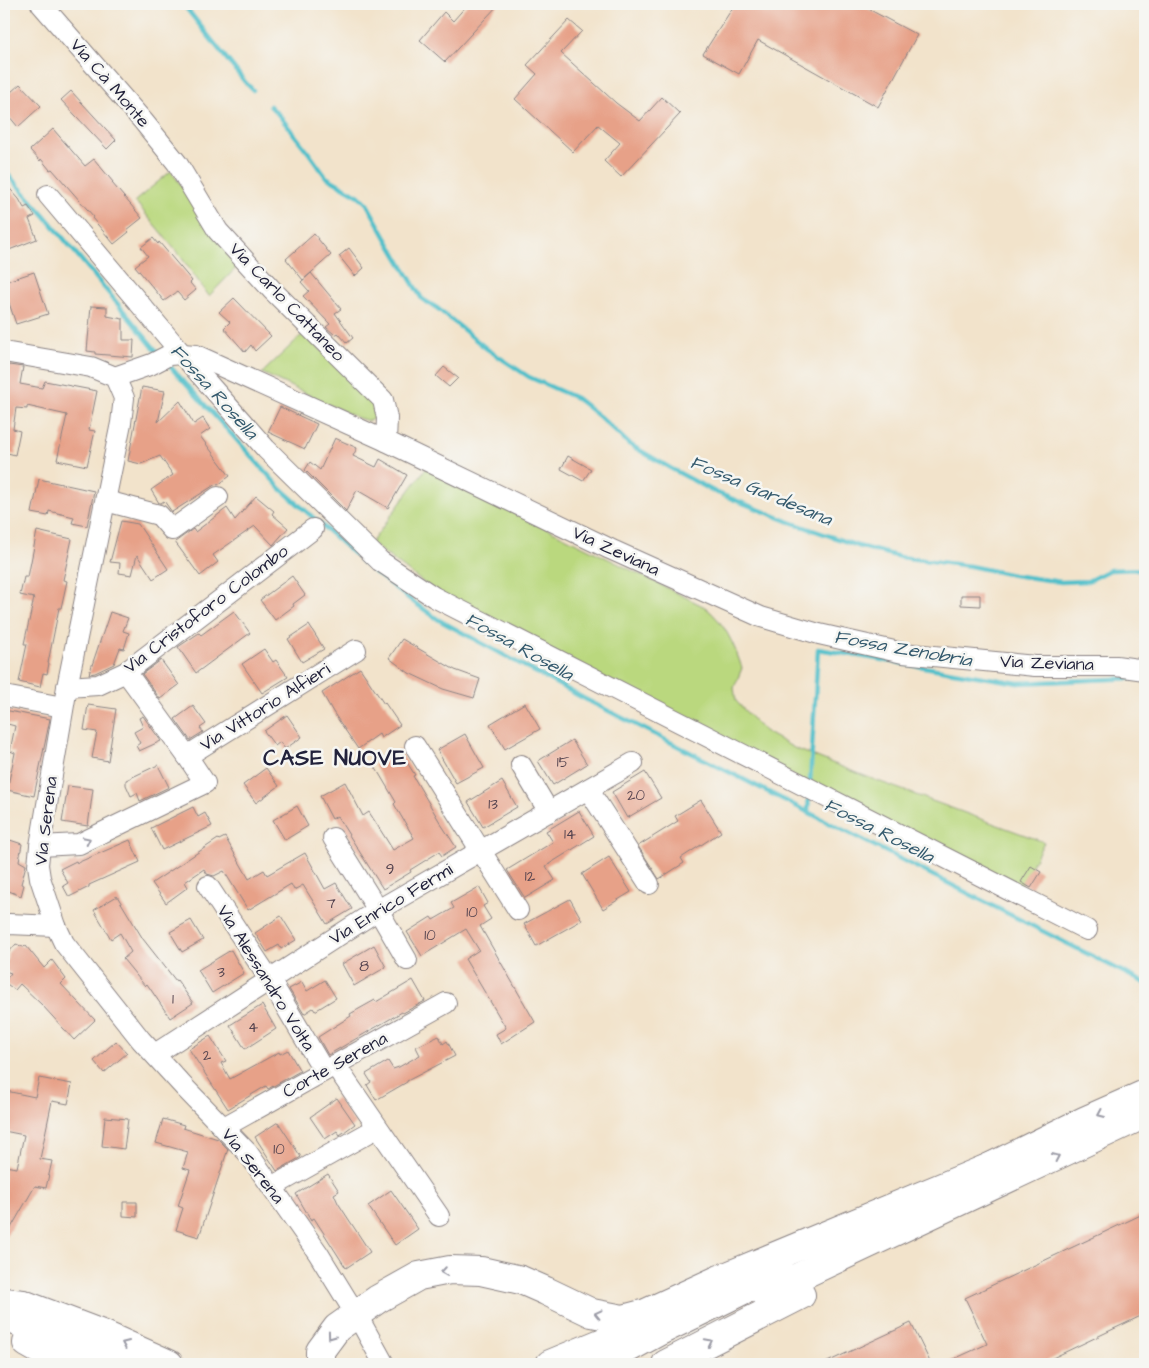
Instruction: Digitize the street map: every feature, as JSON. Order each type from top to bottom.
[{"type":"highway","points":[[608,1364],[662,1342],[1006,1170],[1084,1121],[1145,1094]]},
{"type":"highway","points":[[320,1364],[320,1352],[337,1328],[378,1299],[419,1276],[450,1270],[481,1270],[521,1280],[592,1313],[623,1319],[646,1313],[720,1279],[1006,1170],[1145,1114]]},
{"type":"highway","points":[[550,1364],[632,1330],[858,1222],[1006,1170]]},
{"type":"highway","points":[[600,1364],[658,1332],[1006,1170]]},
{"type":"highway","points":[[666,1364],[980,1201],[1006,1170]]},
{"type":"highway","points":[[4,1302],[23,1304],[102,1334],[169,1364]]},
{"type":"highway","points":[[4,1316],[113,1364]]},
{"type":"highway","points":[[4,1321],[84,1364]]},
{"type":"highway","points":[[4,1329],[64,1364]]},
{"type":"street","name":"Via Cà Monte","points":[[41,4],[143,121],[177,164]]},
{"type":"street","name":"Via Carlo Cattaneo","points":[[177,164],[218,231],[273,291],[382,400],[388,418],[386,441]]},
{"type":"street","points":[[48,194],[168,357],[266,449],[380,561],[434,597],[1086,930]]},
{"type":"street","points":[[4,352],[91,367],[115,377],[168,357]]},
{"type":"street","name":"Via Zeviana","points":[[168,357],[196,354],[761,617],[819,634],[903,653],[1035,666],[1116,666],[1145,670]]},
{"type":"street","name":"Via Serena","points":[[115,377],[124,398],[121,423],[63,707],[40,846],[38,865],[40,878],[56,926],[64,943],[130,1026],[184,1087],[248,1152],[318,1253],[384,1364]]},
{"type":"street","points":[[106,502],[159,515],[172,530],[218,497]]},
{"type":"street","name":"Via Cristoforo Colombo","points":[[67,686],[98,685],[126,672],[313,529]]},
{"type":"street","name":"Via Vittorio Alfieri","points":[[126,672],[187,756],[356,650]]},
{"type":"street","points":[[4,696],[63,707]]},
{"type":"street","points":[[415,746],[518,910]]},
{"type":"street","points":[[40,846],[79,844],[205,783],[187,756]]},
{"type":"street","name":"Via Enrico Fermi","points":[[155,1054],[378,910],[633,763]]},
{"type":"street","points":[[521,765],[548,812]]},
{"type":"street","points":[[588,789],[649,884]]},
{"type":"street","points":[[333,838],[407,960]]},
{"type":"street","name":"Via Alessandro Volta","points":[[208,886],[329,1068],[377,1128],[439,1216]]},
{"type":"street","points":[[4,925],[56,926]]},
{"type":"street","name":"Corte Serena","points":[[224,1128],[446,1003]]},
{"type":"street","points":[[272,1187],[377,1128]]},
{"type":"green space","points":[[171,171],[238,266],[209,296],[181,257],[135,201]]},
{"type":"green space","points":[[304,333],[374,403],[377,412],[374,418],[369,421],[358,418],[262,373]]},
{"type":"green space","points":[[426,468],[705,607],[728,634],[742,668],[734,688],[736,701],[764,731],[794,748],[1044,842],[1018,892],[432,589],[371,543]]},
{"type":"building","points":[[468,4],[499,4],[445,62],[420,40],[444,12],[453,21]]},
{"type":"building","points":[[735,4],[859,4],[917,35],[878,107],[758,40],[739,74],[703,54]]},
{"type":"building","points":[[569,20],[582,31],[561,53],[616,103],[640,121],[662,97],[680,114],[621,177],[604,161],[620,143],[598,125],[573,152],[515,99],[537,74],[527,65]]},
{"type":"building","points":[[4,84],[11,92],[20,84],[41,106],[18,127],[4,110]]},
{"type":"building","points":[[71,91],[116,140],[107,149],[61,100]]},
{"type":"building","points":[[53,129],[85,166],[94,159],[142,218],[114,244],[92,218],[94,217],[52,169],[50,170],[30,150]]},
{"type":"building","points":[[4,182],[19,199],[24,208],[28,206],[35,216],[29,219],[37,239],[4,252]]},
{"type":"building","points":[[314,234],[331,255],[303,280],[286,259]]},
{"type":"building","points":[[153,238],[158,244],[159,242],[192,281],[190,283],[196,290],[184,300],[177,292],[164,301],[135,266],[148,256],[141,247]]},
{"type":"building","points":[[349,248],[364,268],[355,276],[339,256]]},
{"type":"building","points":[[34,272],[48,314],[16,324],[4,288],[4,282]]},
{"type":"building","points":[[311,273],[341,309],[335,313],[353,338],[347,343],[338,333],[335,335],[326,327],[330,324],[303,296],[309,291],[301,282]]},
{"type":"building","points":[[234,298],[271,336],[255,351],[251,345],[245,352],[224,328],[230,322],[219,312]]},
{"type":"building","points":[[91,306],[107,307],[107,316],[123,319],[123,340],[134,340],[133,357],[95,354],[95,352],[87,351]]},
{"type":"building","points":[[9,365],[23,367],[20,384],[42,388],[45,381],[97,391],[89,430],[95,431],[87,466],[57,460],[67,415],[27,406],[27,409],[16,408],[13,429],[20,431],[15,455],[4,452],[4,384]]},
{"type":"building","points":[[444,367],[458,378],[449,387],[436,376]]},
{"type":"building","points":[[142,387],[165,391],[158,422],[180,401],[194,424],[203,418],[210,429],[200,436],[230,476],[172,512],[164,501],[159,503],[151,490],[173,475],[160,456],[141,464],[128,461]]},
{"type":"building","points":[[280,407],[317,424],[305,449],[268,432]]},
{"type":"building","points":[[335,438],[357,448],[353,456],[376,467],[380,459],[407,475],[388,508],[357,490],[346,511],[305,470],[310,462],[320,470]]},
{"type":"building","points":[[568,456],[591,469],[583,481],[561,469]]},
{"type":"building","points":[[39,479],[94,491],[87,526],[72,523],[74,517],[49,511],[48,516],[32,513]]},
{"type":"building","points":[[256,496],[274,511],[272,514],[288,528],[273,545],[255,526],[213,555],[218,562],[200,576],[175,542],[193,529],[195,532],[227,508],[235,520]]},
{"type":"building","points":[[121,521],[138,524],[168,569],[153,579],[137,555],[132,575],[119,573],[120,563],[110,562]]},
{"type":"building","points":[[37,531],[72,539],[63,580],[67,581],[61,608],[59,608],[47,674],[43,673],[40,687],[19,682],[27,644],[24,644],[34,598],[20,595],[24,577],[28,577]]},
{"type":"building","points":[[292,576],[305,595],[275,620],[260,600]]},
{"type":"building","points":[[961,595],[980,595],[980,606],[961,605]]},
{"type":"building","points":[[234,611],[250,633],[196,673],[178,647],[199,633],[201,635]]},
{"type":"building","points":[[110,612],[128,618],[123,631],[129,633],[124,649],[120,648],[114,664],[89,674]]},
{"type":"building","points":[[309,625],[324,649],[302,662],[288,639]]},
{"type":"building","points":[[402,639],[455,670],[480,679],[474,698],[443,689],[409,673],[389,658]]},
{"type":"building","points":[[264,649],[273,662],[276,660],[288,677],[262,693],[242,664]]},
{"type":"building","points":[[161,660],[179,685],[160,699],[142,674]]},
{"type":"building","points":[[360,668],[400,725],[381,738],[379,734],[358,749],[322,693]]},
{"type":"building","points":[[525,703],[540,729],[505,749],[490,724]]},
{"type":"building","points":[[88,705],[116,709],[108,761],[92,758],[97,732],[84,730]]},
{"type":"building","points":[[193,706],[206,724],[200,728],[203,732],[190,740],[175,719]]},
{"type":"building","points":[[4,710],[50,719],[34,796],[7,790],[15,753],[10,751],[15,726],[4,723]]},
{"type":"building","points":[[287,715],[302,737],[285,749],[280,742],[275,746],[264,731]]},
{"type":"building","points":[[143,716],[161,741],[139,751],[136,746],[140,743],[134,732],[143,727],[139,718]]},
{"type":"building","points":[[465,734],[484,768],[456,783],[437,750]]},
{"type":"building","points":[[572,740],[587,764],[553,785],[538,761]]},
{"type":"building","points":[[399,750],[456,847],[442,856],[439,852],[383,889],[337,816],[332,819],[320,796],[345,782],[363,816],[369,812],[393,850],[414,838],[394,804],[396,802],[374,765]]},
{"type":"building","points":[[158,765],[169,787],[140,801],[137,793],[131,796],[126,780]]},
{"type":"building","points":[[266,768],[279,786],[256,803],[243,785]]},
{"type":"building","points":[[645,772],[661,798],[627,818],[612,792]]},
{"type":"building","points":[[502,781],[517,807],[483,827],[468,802]]},
{"type":"building","points":[[68,786],[93,789],[88,826],[62,822]]},
{"type":"building","points":[[701,800],[721,832],[681,858],[684,863],[659,879],[638,846],[678,821],[675,816]]},
{"type":"building","points":[[297,806],[308,826],[285,840],[273,820]]},
{"type":"building","points":[[193,807],[198,817],[205,813],[212,826],[162,850],[151,828]]},
{"type":"building","points":[[579,811],[594,836],[546,866],[555,880],[525,898],[507,870],[553,842],[546,831]]},
{"type":"building","points":[[225,837],[249,879],[264,870],[267,875],[305,853],[325,889],[336,883],[352,909],[327,924],[303,885],[294,890],[291,884],[248,910],[224,871],[214,876],[207,874],[204,869],[185,882],[188,887],[166,903],[152,883],[218,839]]},
{"type":"building","points":[[10,840],[22,844],[19,861],[26,865],[21,884],[24,885],[21,896],[4,889],[4,874]]},
{"type":"building","points":[[130,840],[140,862],[89,885],[89,887],[69,897],[63,886],[68,883],[60,869]]},
{"type":"building","points":[[609,857],[631,892],[603,909],[582,874]]},
{"type":"building","points":[[1031,866],[1041,872],[1031,888],[1021,882]]},
{"type":"building","points":[[479,887],[488,903],[483,906],[491,919],[480,926],[535,1022],[501,1044],[496,1034],[506,1028],[465,959],[479,950],[466,929],[422,956],[407,932],[431,917],[433,920],[454,908],[451,903]]},
{"type":"building","points":[[117,896],[143,939],[177,980],[193,1003],[170,1018],[147,984],[145,986],[123,959],[131,952],[120,933],[111,939],[94,910]]},
{"type":"building","points":[[570,899],[582,920],[536,946],[524,924]]},
{"type":"building","points":[[281,916],[296,940],[281,949],[279,945],[267,952],[255,933]]},
{"type":"building","points":[[191,920],[203,940],[182,952],[170,932]]},
{"type":"building","points":[[16,944],[23,947],[26,946],[44,968],[52,960],[66,979],[61,984],[95,1020],[74,1040],[20,984],[15,990],[4,982],[11,973],[5,971],[8,953]]},
{"type":"building","points":[[374,945],[386,967],[354,986],[342,964]]},
{"type":"building","points":[[231,950],[244,973],[212,993],[198,970]]},
{"type":"building","points":[[325,980],[336,998],[315,1011],[313,1008],[304,1014],[289,989],[302,982],[307,991]]},
{"type":"building","points":[[413,980],[425,1001],[402,1012],[328,1055],[318,1037],[351,1016],[350,1014],[375,1000],[376,1002]]},
{"type":"building","points":[[262,1005],[276,1029],[245,1049],[230,1025]]},
{"type":"building","points":[[210,1036],[226,1061],[221,1063],[230,1079],[279,1052],[280,1054],[288,1050],[300,1071],[268,1089],[266,1086],[228,1109],[189,1049]]},
{"type":"building","points":[[439,1036],[443,1044],[447,1041],[455,1056],[407,1081],[376,1100],[367,1085],[371,1082],[366,1074],[388,1061],[393,1069],[399,1067],[420,1055],[416,1047]]},
{"type":"building","points":[[116,1041],[127,1053],[104,1073],[94,1061]]},
{"type":"building","points":[[39,1078],[72,1084],[68,1104],[52,1101],[40,1159],[52,1161],[46,1188],[35,1186],[4,1240],[4,1166],[17,1168],[24,1135],[4,1131],[6,1091],[35,1097]]},
{"type":"building","points":[[337,1098],[355,1124],[340,1135],[337,1131],[325,1139],[310,1117]]},
{"type":"building","points":[[105,1117],[128,1119],[124,1149],[102,1146]]},
{"type":"building","points":[[163,1119],[184,1125],[183,1128],[218,1139],[228,1149],[199,1237],[176,1230],[183,1208],[178,1206],[190,1170],[183,1168],[188,1152],[156,1143]]},
{"type":"building","points":[[278,1122],[301,1157],[277,1171],[255,1137]]},
{"type":"building","points":[[328,1174],[339,1191],[334,1194],[338,1203],[370,1252],[346,1268],[314,1218],[311,1220],[296,1194]]},
{"type":"building","points":[[391,1190],[418,1229],[395,1245],[368,1206]]},
{"type":"building","points":[[123,1202],[137,1202],[137,1217],[123,1216]]},
{"type":"building","points":[[1145,1213],[1145,1314],[1040,1364],[943,1364],[987,1344],[965,1298]]},
{"type":"building","points":[[911,1323],[931,1364],[823,1364]]},
{"type":"waterway","name":"Fossa Gardesana","points":[[183,4],[253,90]]},
{"type":"waterway","name":"Fossa Gardesana","points":[[270,106],[326,177],[359,196],[367,204],[422,299],[437,308],[487,349],[529,377],[576,398],[629,444],[715,492],[790,522],[858,546],[900,557],[970,566],[1061,582],[1088,581],[1110,570],[1145,569]]},
{"type":"waterway","name":"Fossa Rosella","points":[[4,170],[45,216],[159,354]]},
{"type":"waterway","name":"Fossa Rosella","points":[[166,362],[280,488],[371,569],[439,620],[583,698],[1145,983]]},
{"type":"waterway","name":"Fossa Zenobria","points":[[810,782],[818,649],[1018,683],[1136,678]]},
{"type":"waterway","name":"Fossa Zenobria","points":[[808,811],[809,795]]},
{"type":"district","name":"CASE NUOVE","points":[[335,758]]}]
